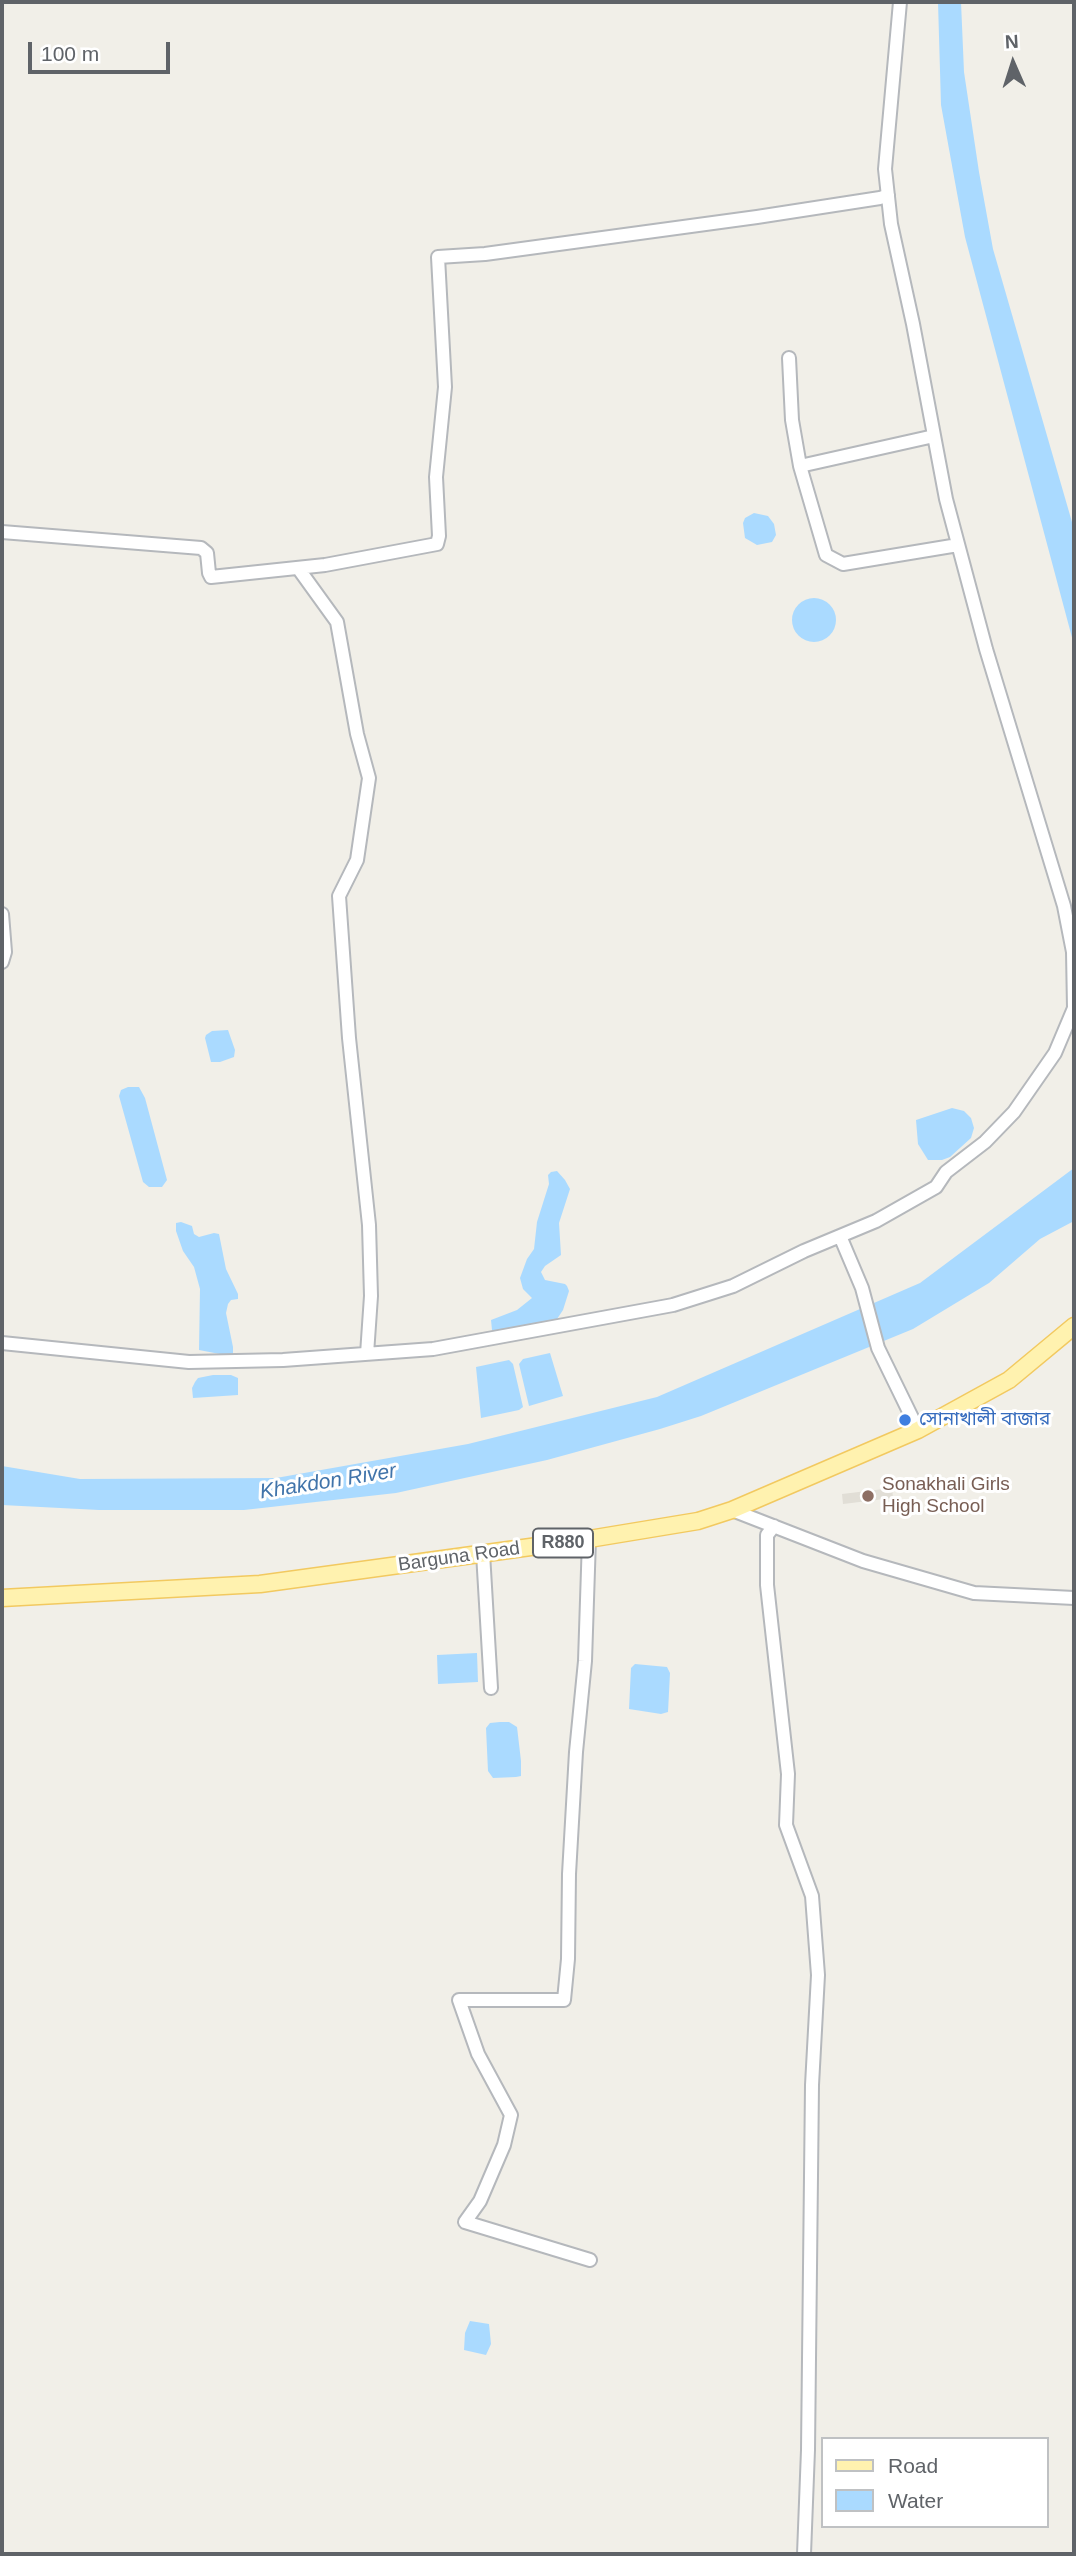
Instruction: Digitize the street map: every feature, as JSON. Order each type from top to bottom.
[{"type":"main road","name":"Barguna Road","points":[[2,1598],[260,1584],[662,1529],[698,1521],[732,1510],[918,1430],[1009,1380],[1074,1326]]},
{"type":"street","points":[[2,1343],[189,1362],[283,1360],[433,1349],[673,1306],[733,1286],[914,1201],[936,1187],[946,1172],[985,1142],[1014,1112],[1055,1053],[1074,1008],[1073,953],[1064,906],[986,649],[946,499],[891,224],[886,157],[900,2]]},
{"type":"street","points":[[2,532],[201,548],[207,553],[211,577],[298,568],[413,549],[439,542],[436,477],[445,387],[438,257],[485,254],[757,217],[888,195]]},
{"type":"street","points":[[789,358],[792,420],[800,466],[826,555],[843,564],[958,545]]},
{"type":"street","points":[[800,466],[934,436]]},
{"type":"street","points":[[298,568],[337,622],[369,778],[358,860],[339,896],[349,1038],[369,1225],[371,1296],[367,1354]]},
{"type":"street","points":[[2,914],[5,951],[2,962]]},
{"type":"street","points":[[840,1236],[862,1288],[878,1348],[918,1430]]},
{"type":"street","points":[[732,1510],[863,1562],[974,1593],[1074,1598]]},
{"type":"street","points":[[774,1526],[767,1535],[767,1585],[788,1774],[786,1825],[812,1896],[818,1975],[812,2085],[808,2450],[804,2554]]},
{"type":"street","points":[[589,1539],[564,2000],[460,2000],[478,2054],[511,2115],[499,2156],[480,2202],[465,2222],[590,2260]]},
{"type":"street","points":[[483,1553],[491,1688]]},
{"type":"shaded area","name":"Sonakhali Girls High School","points":[[892,1488],[893,1498],[843,1504],[842,1494]]},
{"type":"water","points":[[938,2],[961,2],[964,72],[993,249],[1074,529],[1074,645],[965,237],[941,105]]},
{"type":"water","points":[[754,513],[768,516],[774,524],[776,535],[772,542],[757,545],[745,538],[743,523],[745,518]]},
{"type":"water","points":[[814,598],[830,604],[836,620],[830,636],[814,642],[798,636],[792,620],[798,604]]},
{"type":"water","points":[[228,1030],[235,1050],[234,1057],[211,1062],[206,1035],[212,1031]]},
{"type":"water","points":[[139,1087],[145,1098],[167,1180],[162,1187],[149,1187],[143,1182],[119,1096],[121,1090]]},
{"type":"water","points":[[952,1108],[964,1111],[971,1118],[974,1128],[971,1138],[950,1157],[928,1160],[918,1144],[916,1120]]},
{"type":"water","name":"Khakdon River","points":[[1074,1168],[1074,1221],[1040,1239],[989,1283],[913,1329],[701,1416],[660,1429],[547,1460],[396,1493],[244,1510],[99,1510],[2,1505],[2,1466],[80,1479],[276,1478],[468,1444],[657,1397],[920,1283]]},
{"type":"water","points":[[557,1171],[570,1189],[559,1223],[561,1255],[541,1272],[545,1280],[567,1286],[569,1291],[563,1310],[557,1319],[550,1323],[500,1332],[492,1330],[491,1320],[517,1310],[532,1298],[523,1289],[520,1278],[534,1249],[537,1222],[549,1184],[548,1175]]},
{"type":"water","points":[[176,1223],[192,1226],[194,1234],[199,1237],[219,1234],[226,1269],[238,1294],[238,1299],[231,1300],[228,1304],[226,1313],[233,1347],[233,1354],[230,1356],[199,1350],[200,1289],[194,1267],[183,1251],[176,1231]]},
{"type":"water","points":[[550,1353],[563,1396],[529,1406],[519,1364],[523,1359]]},
{"type":"water","points":[[509,1360],[513,1364],[523,1407],[481,1418],[476,1367]]},
{"type":"water","points":[[231,1375],[238,1378],[238,1395],[193,1398],[192,1388],[198,1378]]},
{"type":"water","points":[[477,1653],[478,1682],[438,1684],[437,1655]]},
{"type":"water","points":[[635,1664],[667,1667],[670,1673],[668,1712],[661,1714],[629,1709],[631,1668]]},
{"type":"water","points":[[509,1722],[517,1727],[521,1776],[493,1778],[488,1771],[486,1728],[490,1723]]},
{"type":"water","points":[[470,2321],[489,2324],[491,2344],[486,2355],[464,2350],[465,2333]]},
{"type":"place","name":"সোনাখালী বাজার","points":[[905,1420]]},
{"type":"place","name":"Sonakhali Girls High School","points":[[868,1496]]}]
